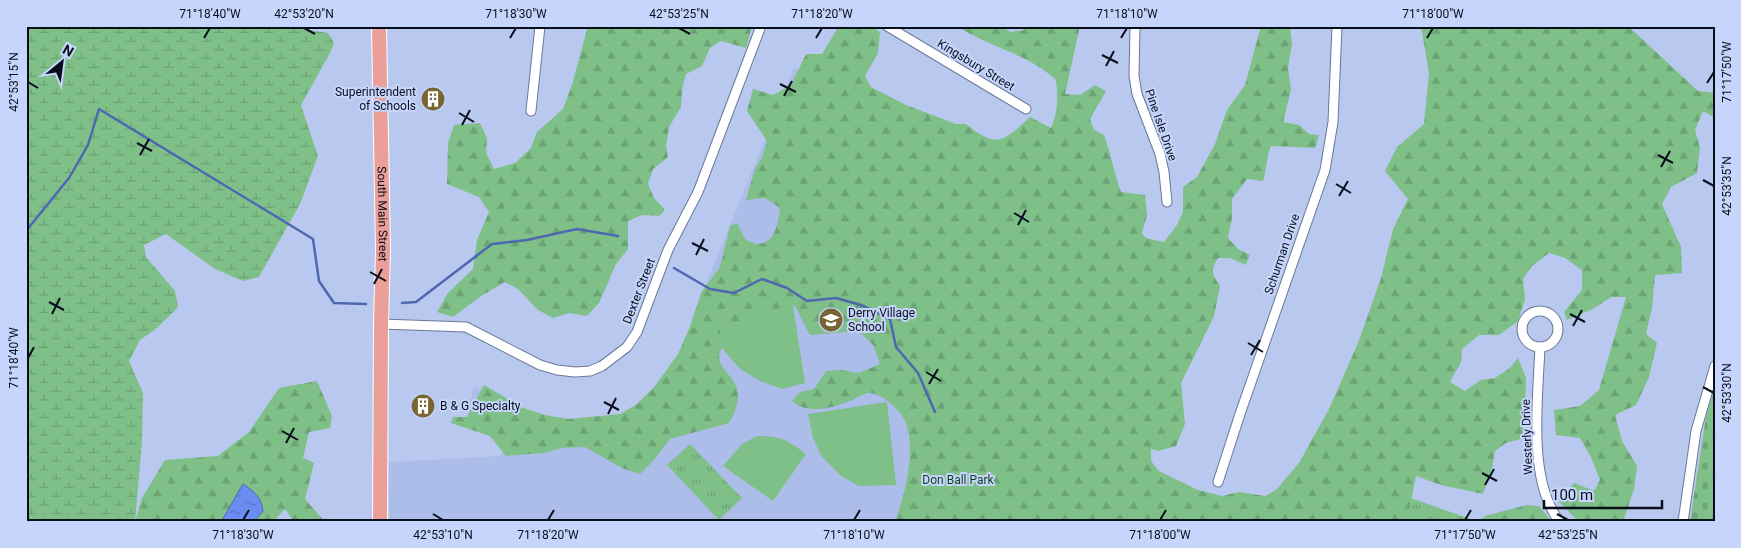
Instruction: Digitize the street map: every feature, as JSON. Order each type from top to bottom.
[{"type":"main road","name":"South Main Street","points":[[378,26],[383,250],[380,522]]},
{"type":"street","points":[[531,111],[540,26]]},
{"type":"street","name":"Dexter Street","points":[[381,324],[466,327],[533,362],[557,370],[590,371],[602,366],[616,356],[630,343],[637,332],[668,250],[698,192],[761,26]]},
{"type":"street","name":"Kingsbury Street","points":[[887,26],[1026,109]]},
{"type":"street","name":"Pine Isle Drive","points":[[1135,26],[1134,76],[1137,94],[1160,154],[1167,202]]},
{"type":"street","name":"Schurman Drive","points":[[1218,482],[1325,170],[1333,122],[1337,26]]},
{"type":"street","points":[[1535,312],[1542,312],[1553,317],[1557,323],[1558,331],[1554,341],[1547,346],[1540,347],[1533,346],[1527,342],[1522,328],[1524,321],[1535,312]]},
{"type":"street","name":"Westerly Drive","points":[[1540,347],[1538,400],[1539,473],[1546,499],[1560,522]]},
{"type":"street","points":[[1683,522],[1696,431],[1715,366]]},
{"type":"shaded area","name":"Derry Village School","points":[[794,68],[924,118],[1025,160],[897,522],[390,522],[389,462],[501,456],[507,422],[466,421],[474,386],[646,469],[706,284]]},
{"type":"green space","points":[[26,26],[281,26],[328,33],[334,43],[301,105],[318,156],[300,204],[259,277],[243,281],[215,269],[166,234],[144,245],[146,257],[175,291],[178,307],[157,328],[140,340],[129,361],[143,393],[142,442],[135,522],[26,522]]},
{"type":"green space","points":[[588,26],[669,26],[672,29],[676,26],[752,26],[746,48],[721,41],[710,48],[702,66],[686,74],[682,90],[681,107],[669,127],[666,146],[668,157],[653,169],[648,184],[654,198],[665,210],[659,216],[642,215],[628,221],[628,249],[616,264],[599,303],[587,316],[569,313],[553,318],[538,310],[518,289],[505,282],[481,296],[453,317],[437,312],[448,293],[473,269],[477,240],[489,212],[479,197],[447,184],[448,143],[454,125],[480,123],[487,138],[486,153],[494,169],[515,163],[531,148],[537,132],[563,109],[572,85]]},
{"type":"green space","name":"Don Ball Park","points":[[839,26],[869,26],[880,32],[878,53],[865,76],[871,87],[906,105],[956,124],[966,124],[985,137],[1000,139],[1013,132],[1030,117],[1051,128],[1057,104],[1056,80],[1034,64],[957,26],[1002,26],[1010,32],[1024,30],[1027,26],[1080,26],[1065,94],[1080,95],[1095,85],[1106,91],[1090,119],[1094,130],[1104,135],[1121,192],[1145,195],[1147,215],[1142,233],[1146,238],[1164,242],[1177,225],[1183,212],[1183,187],[1197,177],[1215,144],[1227,110],[1245,85],[1261,26],[1290,26],[1292,44],[1288,68],[1291,90],[1283,122],[1299,125],[1309,134],[1319,135],[1315,148],[1271,146],[1263,181],[1247,179],[1232,199],[1232,218],[1228,238],[1238,249],[1250,255],[1246,265],[1230,258],[1218,258],[1215,262],[1213,272],[1220,286],[1214,316],[1181,383],[1185,424],[1176,446],[1158,451],[1151,449],[1151,461],[1159,471],[1198,490],[1222,496],[1239,492],[1265,496],[1276,490],[1299,463],[1329,409],[1358,343],[1381,278],[1393,229],[1408,199],[1385,171],[1397,147],[1424,124],[1429,73],[1421,26],[1628,26],[1698,91],[1715,93],[1715,118],[1703,111],[1695,130],[1700,148],[1697,173],[1671,187],[1662,204],[1681,247],[1682,273],[1655,275],[1652,308],[1646,334],[1657,343],[1649,377],[1636,405],[1615,415],[1622,441],[1637,466],[1634,489],[1623,522],[1579,522],[1559,502],[1574,483],[1594,491],[1600,480],[1590,455],[1580,438],[1556,435],[1554,410],[1580,406],[1599,390],[1626,297],[1611,297],[1593,309],[1567,320],[1564,312],[1582,290],[1582,270],[1565,258],[1549,253],[1532,266],[1523,279],[1525,299],[1518,321],[1499,335],[1479,335],[1462,349],[1461,362],[1450,382],[1465,391],[1481,380],[1495,378],[1510,368],[1518,358],[1526,378],[1524,438],[1506,443],[1495,451],[1492,468],[1483,494],[1441,485],[1416,476],[1409,511],[1418,522],[895,522],[906,486],[910,460],[909,434],[906,423],[899,411],[885,399],[871,393],[836,406],[820,409],[805,408],[792,401],[800,392],[814,389],[826,371],[841,370],[859,373],[880,364],[874,346],[859,331],[810,335],[795,306],[720,327],[722,348],[719,359],[735,384],[738,394],[736,407],[729,423],[670,439],[654,460],[640,474],[622,468],[585,447],[561,448],[544,453],[506,456],[490,436],[451,423],[453,417],[467,417],[484,385],[523,408],[545,415],[569,419],[620,414],[637,404],[655,386],[678,354],[702,291],[720,267],[730,226],[737,223],[745,239],[757,244],[768,240],[777,226],[780,208],[765,198],[746,200],[755,169],[762,157],[767,141],[747,111],[753,89],[773,95],[791,85],[806,54],[822,54]]},
{"type":"green space","points":[[793,306],[805,383],[782,389],[760,381],[739,368],[722,348],[720,327]]},
{"type":"green space","points":[[317,381],[332,416],[330,428],[309,432],[303,458],[314,463],[305,499],[325,522],[294,522],[285,509],[273,522],[135,522],[142,498],[165,460],[218,456],[249,432],[279,388]]},
{"type":"green space","points":[[1715,387],[1715,522],[1690,522],[1706,416]]},
{"type":"green space","points":[[887,402],[896,485],[859,486],[841,476],[822,457],[813,438],[808,414]]},
{"type":"green space","points":[[757,436],[783,440],[806,454],[773,501],[723,466],[742,444]]},
{"type":"green space","points":[[690,444],[742,498],[719,520],[667,465]]},
{"type":"green space","points":[[1396,493],[1479,522],[1386,522]]},
{"type":"green space","points":[[1527,505],[1539,506],[1552,522],[1478,522],[1485,516]]},
{"type":"water","points":[[243,484],[257,495],[263,511],[254,522],[221,522]]},
{"type":"waterway","points":[[26,231],[69,178],[88,145],[99,109],[313,239],[319,281],[334,303],[366,304]]},
{"type":"waterway","points":[[402,303],[416,302],[492,244],[527,240],[577,229],[618,236]]},
{"type":"waterway","points":[[674,268],[710,289],[734,293],[762,279],[787,288],[807,301],[836,298],[861,305],[890,319],[896,347],[918,373],[935,412]]},
{"type":"place","name":"Superintendent of Schools","points":[[433,99]]},
{"type":"place","name":"Derry Village School","points":[[831,320]]},
{"type":"place","name":"B & G Specialty","points":[[423,406]]}]
